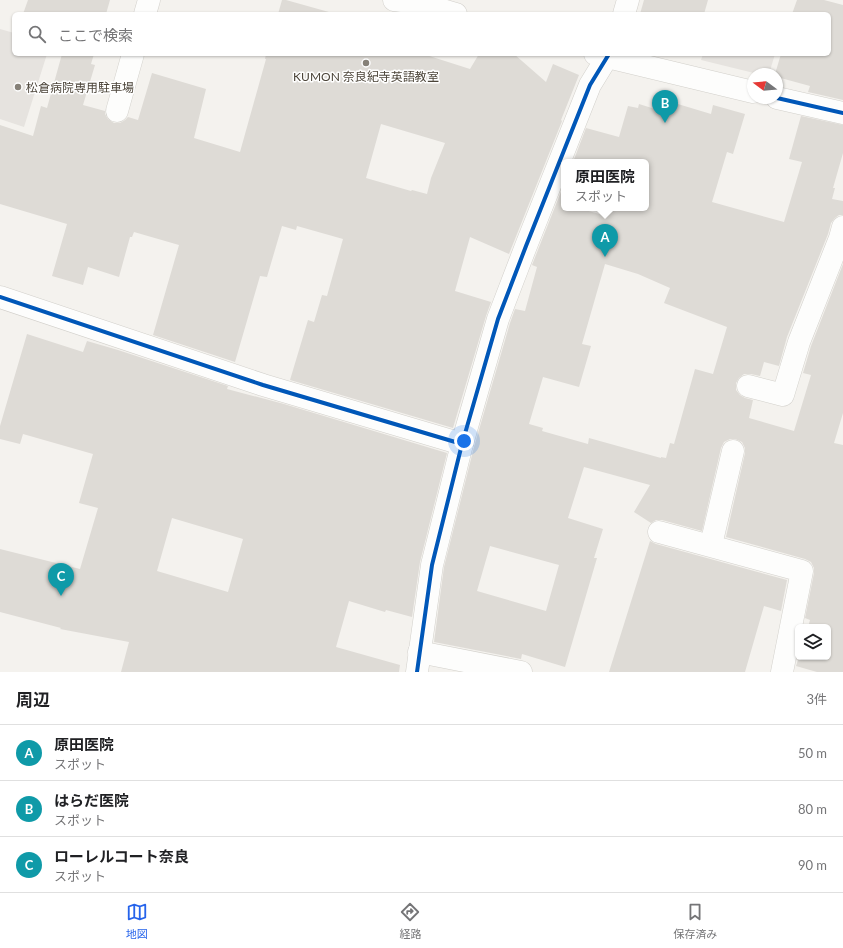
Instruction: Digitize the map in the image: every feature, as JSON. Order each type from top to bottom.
[{"type":"street","points":[[146,12],[149,0]]},
{"type":"street","points":[[394,0],[418,3],[449,12]]},
{"type":"street","points":[[625,12],[628,0]]},
{"type":"street","points":[[117,111],[132,56]]},
{"type":"street","points":[[521,672],[418,662],[432,564],[462,444],[498,319],[528,239],[603,56]]},
{"type":"street","points":[[607,56],[747,91]]},
{"type":"street","points":[[783,99],[843,113]]},
{"type":"street","points":[[748,386],[783,395],[799,342],[843,227]]},
{"type":"street","points":[[0,297],[263,385],[462,444]]},
{"type":"street","points":[[711,545],[733,451]]},
{"type":"street","points":[[659,532],[802,571],[782,672]]},
{"type":"shaded area","name":"松倉病院専用駐車場","points":[[0,29],[12,32],[12,56],[46,56],[24,127],[0,119]]},
{"type":"shaded area","points":[[702,56],[774,56],[771,68],[747,68],[747,71],[701,60]]},
{"type":"building","points":[[28,0],[110,0],[107,12],[24,12]]},
{"type":"building","points":[[282,0],[286,0],[329,12],[279,12]]},
{"type":"building","points":[[644,0],[708,0],[705,12],[641,12]]},
{"type":"building","points":[[797,0],[824,0],[843,5],[843,100],[808,92],[810,86],[783,79],[783,68],[777,68],[780,56],[831,56],[831,12],[793,12]]},
{"type":"building","points":[[61,56],[93,56],[91,64],[95,65],[83,105],[105,111],[108,119],[114,123],[120,123],[128,117],[138,120],[152,73],[206,89],[194,138],[240,152],[266,56],[429,56],[470,69],[478,56],[516,56],[546,82],[553,64],[579,75],[509,254],[470,237],[455,291],[491,302],[453,428],[290,380],[308,320],[314,322],[322,295],[327,296],[343,239],[297,226],[296,230],[282,226],[267,277],[260,276],[235,362],[153,335],[179,245],[134,232],[132,237],[130,237],[119,277],[88,267],[83,285],[52,276],[67,224],[0,204],[0,125],[33,136],[41,106],[47,108]],"holes":[[[381,124],[445,143],[431,178],[427,194],[366,178]]]},
{"type":"building","points":[[658,98],[711,114],[713,105],[745,114],[733,154],[727,152],[712,202],[784,222],[802,162],[789,159],[801,116],[843,125],[843,153],[833,188],[835,188],[832,199],[843,201],[843,215],[839,215],[831,223],[787,337],[779,366],[764,362],[760,376],[744,374],[736,383],[736,390],[745,398],[753,400],[749,418],[794,431],[811,375],[803,373],[811,346],[843,264],[843,413],[834,443],[843,445],[843,672],[817,672],[796,666],[798,660],[831,660],[831,624],[809,624],[810,620],[805,618],[814,573],[814,568],[811,562],[726,537],[745,453],[745,448],[742,442],[735,439],[730,439],[724,442],[721,448],[702,531],[662,520],[656,520],[651,523],[634,512],[650,485],[584,467],[568,518],[603,529],[594,558],[597,558],[565,667],[522,654],[521,659],[434,642],[444,567],[474,447],[510,323],[515,309],[525,311],[537,267],[532,265],[561,192],[561,211],[589,211],[603,215],[604,211],[649,211],[649,159],[574,159],[586,128],[619,137],[628,106],[638,108],[639,104],[655,109]],"holes":[[[605,264],[638,274],[670,288],[664,303],[727,327],[713,374],[695,369],[674,444],[670,443],[666,458],[661,458],[589,438],[588,444],[542,431],[543,428],[529,424],[543,377],[579,387],[591,346],[582,344]],[[490,546],[559,565],[546,611],[477,591]]]},
{"type":"building","points":[[27,334],[83,352],[87,341],[228,386],[227,389],[284,404],[447,453],[420,562],[412,617],[386,610],[385,612],[349,601],[336,647],[400,665],[399,672],[121,672],[129,642],[60,629],[61,628],[0,612],[0,549],[80,569],[98,508],[79,503],[93,454],[23,434],[20,444],[0,439],[0,426]],"holes":[[[172,518],[243,539],[228,592],[157,571]]]},
{"type":"building","points":[[650,541],[656,544],[787,580],[781,611],[764,606],[745,672],[609,672]]},
{"type":"cycle path","points":[[417,672],[432,565],[462,444],[498,319],[590,85],[608,56]]},
{"type":"cycle path","points":[[783,99],[843,113]]},
{"type":"cycle path","points":[[0,297],[263,385],[462,444]]},
{"type":"place","name":"KUMON 奈良紀寺英語教室","points":[[366,63]]},
{"type":"place","name":"松倉病院専用駐車場","points":[[18,87]]},
{"type":"place","name":"はらだ医院","points":[[665,123]]},
{"type":"place","name":"原田医院","points":[[605,257]]},
{"type":"place","name":"ローレルコート奈良","points":[[61,596]]}]
